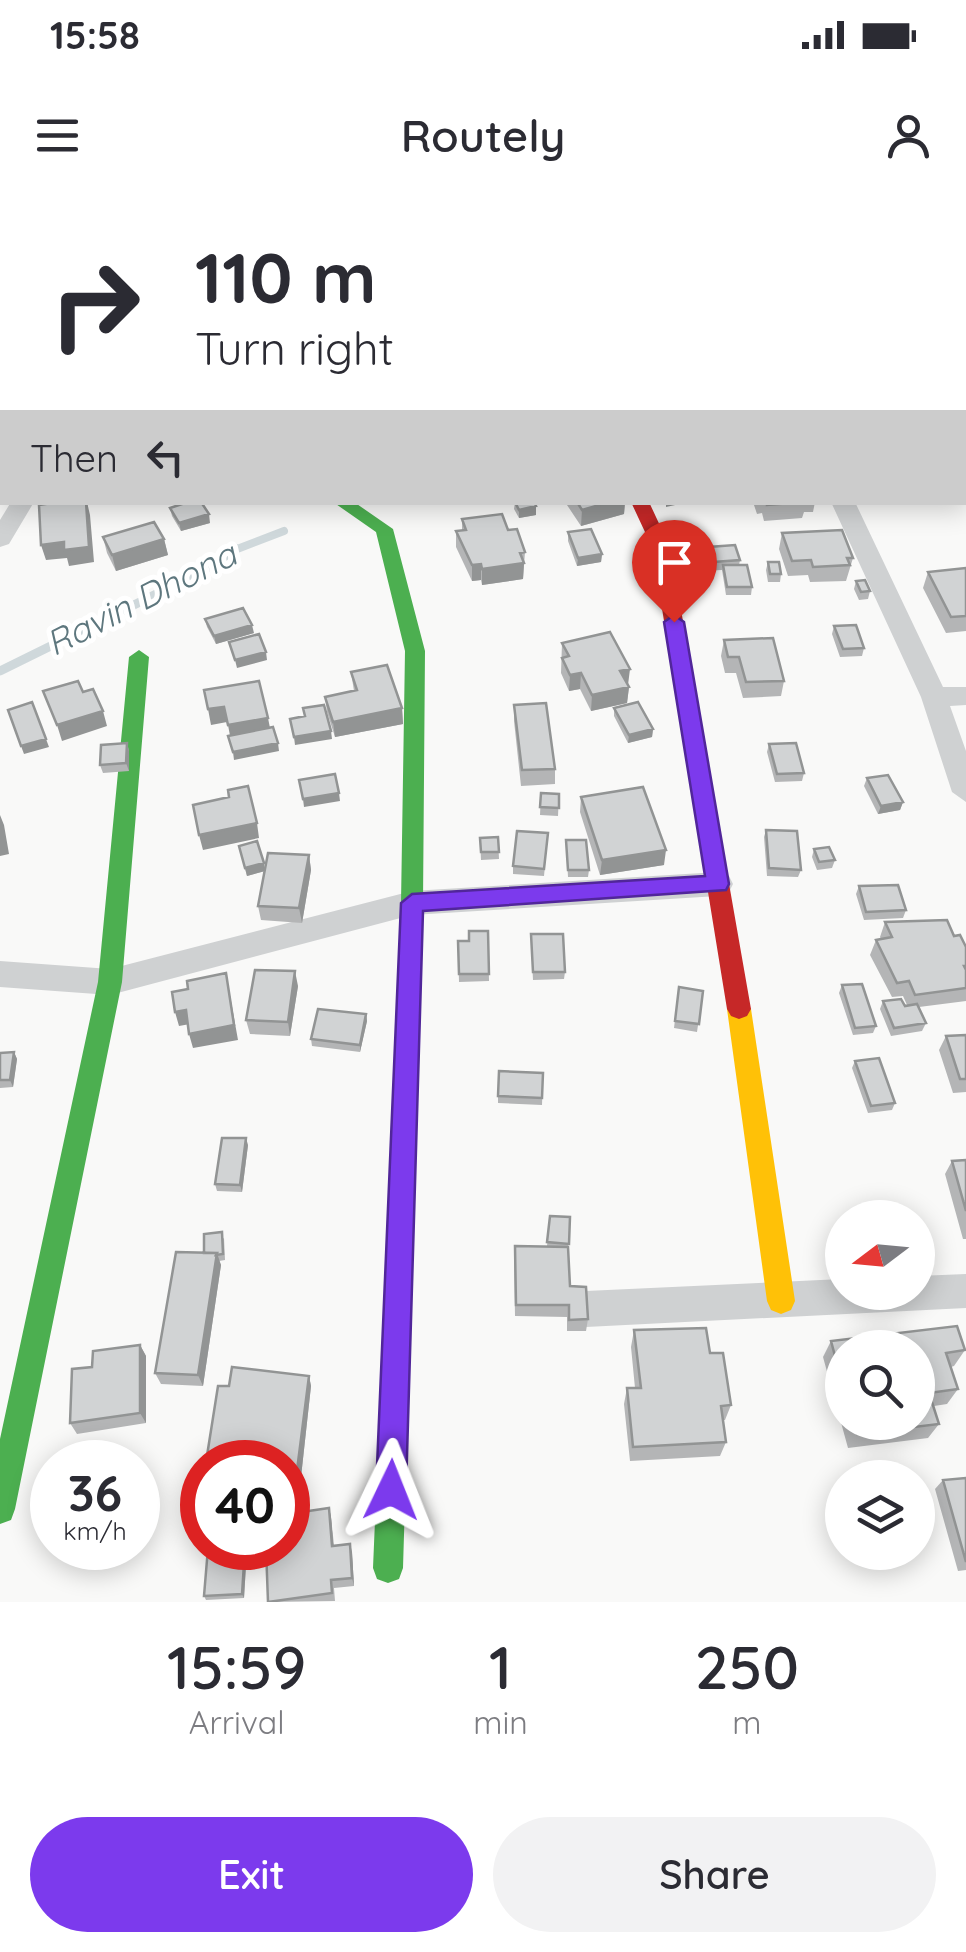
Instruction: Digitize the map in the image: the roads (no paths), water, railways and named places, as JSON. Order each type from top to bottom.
[{"type":"street","points":[[0,539],[22,505]]},
{"type":"street","points":[[345,505],[384,529],[415,651],[412,903],[388,1568]]},
{"type":"street","points":[[641,505],[662,547],[718,884],[780,1301]]},
{"type":"street","points":[[845,505],[934,697],[966,792]]},
{"type":"street","points":[[0,1509],[110,982],[139,657]]},
{"type":"street","points":[[934,697],[966,696]]},
{"type":"street","points":[[0,974],[110,982],[412,903],[718,884]]},
{"type":"street","points":[[586,1309],[966,1291]]},
{"type":"waterway","name":"Ravin Dhona","points":[[232,551],[284,531]]},
{"type":"waterway","name":"Ravin Dhona","points":[[0,671],[213,566],[235,548]]}]
